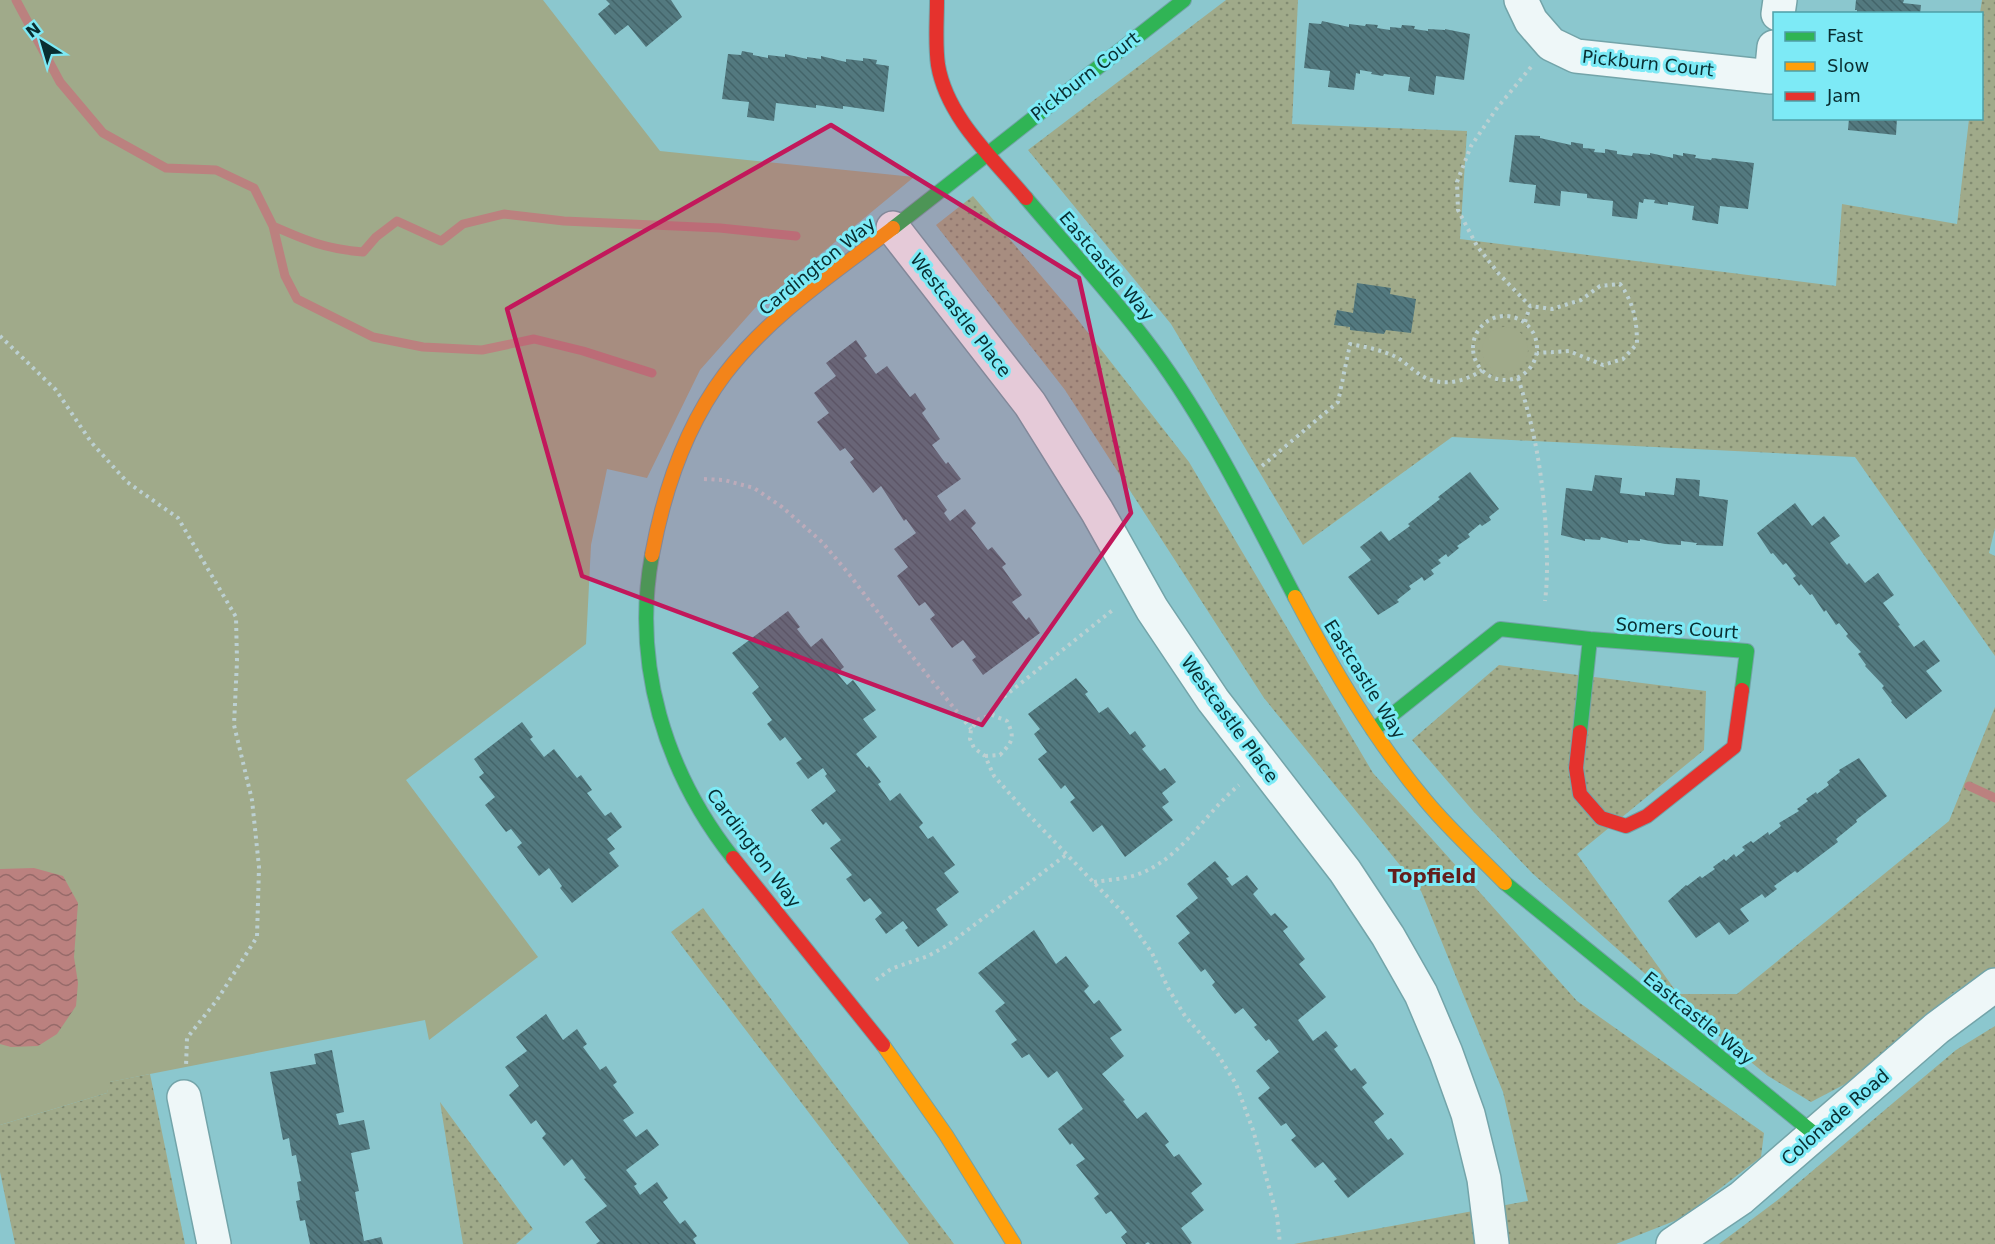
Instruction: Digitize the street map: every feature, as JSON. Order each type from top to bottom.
[{"type":"street","name":"Eastcastle Way","points":[[937,0],[938,63],[944,89],[958,117],[1144,338],[1192,408],[1237,486],[1331,665],[1373,730],[1426,801],[1508,886],[1816,1135]]},
{"type":"street","name":"Pickburn Court","points":[[987,152],[1184,0]]},
{"type":"street","name":"Pickburn Court","points":[[1521,0],[1531,21],[1551,44],[1576,56],[1771,76],[1773,57]]},
{"type":"street","name":"Cardington Way","points":[[987,152],[893,228],[794,302],[750,345],[724,375],[704,405],[670,477],[653,549],[645,611],[647,651],[654,698],[672,759],[700,812],[736,861],[849,1000],[919,1093],[1014,1244]]},
{"type":"street","name":"Westcastle Place","points":[[893,228],[1030,404],[1096,511],[1152,609],[1213,700],[1345,871],[1388,936],[1421,994],[1468,1114],[1484,1179],[1492,1244]]},
{"type":"street","name":"Somers Court","points":[[1373,730],[1500,629],[1590,639],[1747,651],[1734,747],[1647,816],[1626,826],[1600,818],[1580,794],[1576,768],[1590,639]]},
{"type":"street","name":"Colonade Road","points":[[1673,1244],[1741,1198],[1937,1028],[1995,985]]},
{"type":"street","points":[[184,1097],[214,1244]]},
{"type":"path","points":[[1537,353],[1569,351],[1603,365],[1623,359],[1637,344],[1637,324],[1630,297],[1620,284],[1600,286],[1581,300],[1552,309],[1530,306],[1499,274],[1478,246],[1458,210],[1457,182],[1471,146],[1497,108],[1551,44]]},
{"type":"path","points":[[1525,322],[1530,306]]},
{"type":"path","points":[[1515,317],[1525,322],[1535,336],[1537,353],[1534,363],[1527,372],[1518,378],[1499,380],[1482,370],[1476,361],[1473,351],[1474,340],[1485,323],[1494,318],[1515,317]]},
{"type":"path","points":[[0,336],[56,390],[91,442],[127,482],[178,518],[236,617],[237,661],[234,725],[252,800],[259,867],[257,937],[217,1000],[187,1038],[184,1097]]},
{"type":"path","points":[[1283,449],[1338,402],[1350,344],[1375,349],[1397,357],[1428,379],[1453,383],[1470,378],[1482,370]]},
{"type":"path","points":[[1518,378],[1531,419],[1543,487],[1548,577],[1541,634]]},
{"type":"path","points":[[670,477],[724,480],[754,488],[782,507],[822,542],[843,566],[971,729]]},
{"type":"path","points":[[992,715],[996,703],[1140,588]]},
{"type":"path","points":[[985,756],[1000,755],[1011,743],[1012,733],[1006,721],[992,715],[979,719],[971,729],[970,739],[974,748],[985,756],[994,776],[1125,915],[1152,953],[1168,988],[1185,1016],[1217,1053],[1236,1084],[1256,1141],[1277,1216],[1280,1244]]},
{"type":"path","points":[[1095,882],[1135,875],[1162,863],[1187,842],[1223,798],[1263,765]]},
{"type":"path","points":[[849,1000],[891,969],[928,956],[948,945],[1067,854]]},
{"type":"highlighted area","points":[[831,125],[1079,278],[1131,513],[982,725],[582,576],[507,309]]},
{"type":"green space","points":[[0,0],[543,0],[660,151],[914,177],[755,308],[700,370],[647,478],[607,469],[591,545],[586,644],[406,780],[538,957],[429,1040],[425,1020],[150,1074],[110,1082],[107,1093],[0,1125]]},
{"type":"green space","points":[[1226,0],[1298,0],[1292,124],[1467,131],[1460,239],[1836,286],[1842,204],[1957,224],[1969,120],[1983,120],[1983,12],[1980,12],[1982,0],[1995,0],[1995,528],[1989,553],[1995,556],[1995,656],[1855,457],[1452,437],[1303,545],[1171,324],[1028,150]]},
{"type":"green space","points":[[973,196],[1071,311],[1189,462],[1373,773],[1577,1001],[1764,1133],[1761,1157],[1682,1218],[1616,1244],[1294,1244],[1528,1201],[1503,1092],[1421,891],[1264,698],[1065,390],[936,225]]},
{"type":"green space","points":[[1510,327],[1522,333],[1527,341],[1527,359],[1522,367],[1514,372],[1500,373],[1492,370],[1485,363],[1482,345],[1485,337],[1492,330]]},
{"type":"green space","points":[[1499,665],[1706,691],[1704,750],[1577,854],[1678,994],[1737,994],[1949,821],[1995,707],[1995,967],[1953,993],[1849,1082],[1811,1102],[1768,1076],[1670,996],[1532,873],[1474,812],[1412,740]]},
{"type":"green space","points":[[703,908],[954,1244],[909,1244],[671,932]]},
{"type":"green space","points":[[1995,1026],[1995,1244],[1719,1244],[1779,1199],[1956,1050]]},
{"type":"green space","points":[[150,1074],[185,1244],[15,1244],[0,1172],[0,1125],[107,1093],[109,1082]]},
{"type":"green space","points":[[440,1102],[533,1229],[516,1244],[463,1244]]},
{"type":"water","points":[[34,868],[63,876],[78,903],[74,957],[78,983],[76,1006],[57,1034],[38,1046],[11,1047],[0,1044],[0,869]]},
{"type":"building","points":[[606,0],[671,0],[682,17],[646,47],[628,25],[615,35],[598,14],[610,4]]},
{"type":"building","points":[[1856,0],[1904,0],[1903,3],[1921,5],[1920,12],[1857,12],[1855,10]]},
{"type":"building","points":[[1322,21],[1349,27],[1349,24],[1365,26],[1366,24],[1378,25],[1377,28],[1390,30],[1390,27],[1401,28],[1402,25],[1415,26],[1414,29],[1428,31],[1428,29],[1445,29],[1470,34],[1464,80],[1436,76],[1434,95],[1408,91],[1410,77],[1384,74],[1383,76],[1360,70],[1360,74],[1356,73],[1354,90],[1328,87],[1330,71],[1304,68],[1309,23],[1321,24]]},
{"type":"building","points":[[742,51],[768,58],[768,55],[785,57],[785,54],[807,59],[807,57],[821,59],[821,56],[846,62],[846,59],[877,60],[876,64],[889,66],[884,112],[843,106],[843,109],[816,105],[816,108],[776,103],[774,121],[747,117],[749,102],[722,99],[728,54],[741,55]]},
{"type":"building","points":[[1849,120],[1897,120],[1896,135],[1848,130]]},
{"type":"building","points":[[1515,135],[1540,136],[1540,138],[1571,145],[1571,142],[1583,144],[1583,148],[1595,149],[1594,152],[1605,153],[1605,149],[1617,151],[1617,154],[1632,156],[1633,153],[1650,155],[1650,153],[1673,158],[1673,154],[1683,156],[1683,153],[1696,155],[1695,158],[1754,163],[1748,209],[1720,206],[1718,224],[1692,220],[1694,206],[1668,202],[1668,205],[1654,203],[1655,200],[1644,199],[1643,203],[1639,202],[1637,219],[1612,216],[1613,201],[1587,198],[1587,194],[1561,191],[1560,206],[1534,203],[1536,185],[1509,182]]},
{"type":"building","points":[[1357,283],[1391,288],[1390,294],[1416,299],[1411,333],[1386,330],[1384,334],[1350,330],[1350,327],[1334,325],[1337,310],[1353,313]]},
{"type":"building","points":[[856,340],[867,356],[864,358],[876,374],[887,366],[910,397],[915,393],[926,409],[922,413],[940,439],[932,445],[961,479],[937,496],[947,510],[944,513],[950,521],[965,509],[976,523],[971,528],[988,550],[992,547],[1006,564],[1002,567],[1022,595],[1012,602],[1026,620],[1029,617],[1040,633],[983,675],[972,660],[976,657],[963,640],[952,648],[930,619],[935,615],[925,602],[919,606],[897,576],[908,567],[894,549],[916,533],[906,519],[904,521],[881,486],[873,493],[850,462],[854,459],[845,448],[840,451],[817,422],[829,413],[814,393],[836,376],[826,363]]},
{"type":"building","points":[[1470,472],[1499,509],[1489,517],[1491,520],[1482,526],[1480,524],[1468,534],[1470,537],[1457,546],[1459,548],[1448,557],[1446,554],[1438,560],[1441,563],[1431,570],[1434,574],[1424,581],[1422,577],[1409,586],[1411,589],[1397,600],[1399,602],[1378,615],[1348,577],[1371,560],[1360,547],[1381,531],[1389,541],[1410,526],[1408,524]]},
{"type":"building","points":[[1595,475],[1622,478],[1620,493],[1645,496],[1645,492],[1674,495],[1676,478],[1700,480],[1699,496],[1728,500],[1723,546],[1696,545],[1697,543],[1681,541],[1681,545],[1665,544],[1640,539],[1640,541],[1628,540],[1628,543],[1601,537],[1600,540],[1585,539],[1585,541],[1561,535],[1566,488],[1592,491]]},
{"type":"building","points":[[1795,503],[1812,526],[1824,516],[1840,536],[1830,543],[1865,583],[1878,573],[1894,595],[1883,603],[1900,625],[1898,626],[1914,647],[1924,640],[1940,661],[1926,671],[1942,691],[1906,719],[1891,702],[1882,688],[1884,686],[1865,666],[1858,654],[1861,652],[1846,636],[1848,634],[1839,623],[1836,625],[1826,610],[1824,612],[1812,594],[1810,595],[1801,584],[1799,586],[1793,578],[1796,576],[1786,563],[1783,565],[1773,553],[1771,554],[1757,533]]},
{"type":"building","points":[[788,611],[800,627],[797,629],[811,647],[822,638],[844,667],[837,673],[847,685],[853,680],[876,710],[863,719],[877,737],[856,754],[881,782],[878,784],[890,801],[900,793],[923,823],[919,827],[928,839],[933,836],[955,865],[944,873],[959,892],[936,909],[948,925],[918,947],[905,930],[908,928],[903,921],[886,934],[875,919],[882,913],[870,898],[864,902],[846,879],[852,875],[830,848],[841,840],[826,822],[823,825],[811,810],[836,791],[825,776],[827,774],[823,768],[808,779],[796,763],[802,759],[785,737],[780,741],[767,724],[772,720],[752,693],[759,687],[732,653]]},
{"type":"building","points":[[1076,678],[1088,692],[1085,694],[1099,713],[1108,707],[1130,735],[1135,731],[1146,746],[1142,749],[1160,771],[1165,768],[1176,782],[1162,793],[1169,802],[1162,807],[1173,820],[1125,857],[1102,825],[1093,832],[1070,802],[1075,798],[1065,785],[1061,789],[1038,759],[1047,752],[1034,734],[1040,729],[1028,714]]},
{"type":"building","points":[[522,722],[533,737],[530,739],[544,757],[554,749],[577,778],[581,775],[592,790],[587,793],[605,816],[611,812],[622,827],[607,839],[615,849],[609,853],[619,866],[572,903],[549,868],[539,876],[517,847],[522,843],[511,829],[506,832],[485,805],[495,797],[479,777],[484,773],[474,759]]},
{"type":"building","points":[[1859,758],[1887,796],[1856,820],[1857,822],[1836,839],[1838,842],[1797,873],[1795,871],[1774,886],[1777,889],[1765,898],[1762,894],[1740,909],[1749,921],[1729,935],[1719,922],[1696,938],[1668,901],[1686,885],[1715,869],[1713,867],[1724,859],[1726,861],[1734,854],[1736,857],[1745,850],[1742,847],[1751,841],[1753,843],[1768,832],[1769,835],[1781,826],[1779,823],[1799,811],[1797,809],[1808,801],[1806,799],[1829,785],[1827,782],[1840,772],[1839,770]]},
{"type":"building","points":[[1215,861],[1229,877],[1226,878],[1232,886],[1247,875],[1258,889],[1253,894],[1271,916],[1275,913],[1288,927],[1283,931],[1305,959],[1299,964],[1326,997],[1298,1020],[1313,1041],[1326,1031],[1338,1046],[1334,1049],[1351,1071],[1355,1068],[1367,1083],[1362,1087],[1384,1114],[1374,1122],[1388,1140],[1391,1138],[1404,1154],[1348,1198],[1334,1181],[1337,1179],[1323,1162],[1315,1168],[1291,1140],[1296,1136],[1286,1123],[1281,1126],[1258,1098],[1270,1088],[1256,1071],[1279,1052],[1269,1039],[1266,1041],[1254,1027],[1257,1025],[1243,1008],[1235,1014],[1212,985],[1215,982],[1205,969],[1201,972],[1178,943],[1190,933],[1176,916],[1198,898],[1187,884]]},
{"type":"building","points":[[1034,930],[1056,964],[1066,956],[1089,986],[1084,991],[1094,1004],[1099,1000],[1122,1030],[1110,1038],[1124,1056],[1102,1074],[1125,1100],[1123,1101],[1137,1119],[1146,1112],[1169,1142],[1165,1145],[1174,1157],[1179,1154],[1202,1184],[1191,1193],[1204,1210],[1181,1228],[1192,1243],[1126,1244],[1121,1237],[1127,1232],[1111,1211],[1106,1214],[1094,1198],[1099,1194],[1076,1165],[1085,1159],[1058,1129],[1083,1109],[1057,1071],[1048,1078],[1029,1054],[1022,1058],[1011,1044],[1017,1040],[995,1011],[1005,1003],[978,973]]},
{"type":"building","points":[[546,1014],[563,1040],[577,1029],[587,1044],[583,1047],[600,1070],[606,1066],[617,1082],[613,1085],[634,1113],[623,1120],[636,1137],[647,1129],[659,1145],[626,1170],[637,1184],[634,1186],[640,1195],[657,1182],[668,1198],[663,1202],[680,1224],[685,1220],[697,1236],[693,1239],[696,1244],[596,1244],[600,1241],[585,1222],[607,1206],[584,1179],[586,1178],[572,1159],[564,1166],[542,1138],[546,1134],[536,1120],[531,1124],[509,1095],[519,1086],[505,1067],[527,1051],[516,1037]]},
{"type":"building","points":[[332,1050],[344,1112],[336,1114],[339,1125],[364,1120],[370,1149],[351,1153],[359,1191],[355,1192],[364,1241],[381,1237],[383,1244],[310,1244],[305,1220],[300,1221],[296,1201],[300,1200],[297,1182],[301,1181],[296,1155],[292,1156],[289,1138],[283,1140],[270,1072],[316,1064],[314,1054]]},
{"type":"waterway","points":[[16,0],[60,82],[103,133],[166,168],[216,170],[254,188],[273,226],[285,276],[297,299],[373,337],[423,347],[482,350],[534,339],[583,351],[652,373]]},
{"type":"waterway","points":[[273,226],[317,243],[338,249],[363,252],[376,237],[397,221],[441,241],[463,224],[504,214],[564,221],[720,228],[796,236]]},
{"type":"waterway","points":[[1969,786],[1995,798]]},
{"type":"traffic: fast","points":[[893,228],[1184,0]]},
{"type":"traffic: fast","points":[[1026,198],[1144,338],[1187,399],[1225,464],[1295,597]]},
{"type":"traffic: fast","points":[[652,555],[647,596],[647,636],[651,676],[660,715],[672,753],[689,790],[709,825],[733,858]]},
{"type":"traffic: fast","points":[[1373,730],[1500,629],[1590,639],[1747,651],[1742,690]]},
{"type":"traffic: fast","points":[[1580,732],[1590,639]]},
{"type":"traffic: fast","points":[[1505,883],[1816,1135]]},
{"type":"traffic: slow","points":[[652,555],[670,483],[687,437],[725,374],[782,314],[893,228]]},
{"type":"traffic: slow","points":[[1295,597],[1339,677],[1389,753],[1435,812],[1505,883]]},
{"type":"traffic: slow","points":[[883,1045],[946,1135],[1014,1244]]},
{"type":"traffic: jam","points":[[937,0],[938,65],[951,103],[973,136],[1026,198]]},
{"type":"traffic: jam","points":[[1580,732],[1576,768],[1580,794],[1601,818],[1626,826],[1647,816],[1734,747],[1742,690]]},
{"type":"traffic: jam","points":[[733,858],[883,1045]]},
{"type":"district","name":"Topfield","points":[[1432,876]]}]
